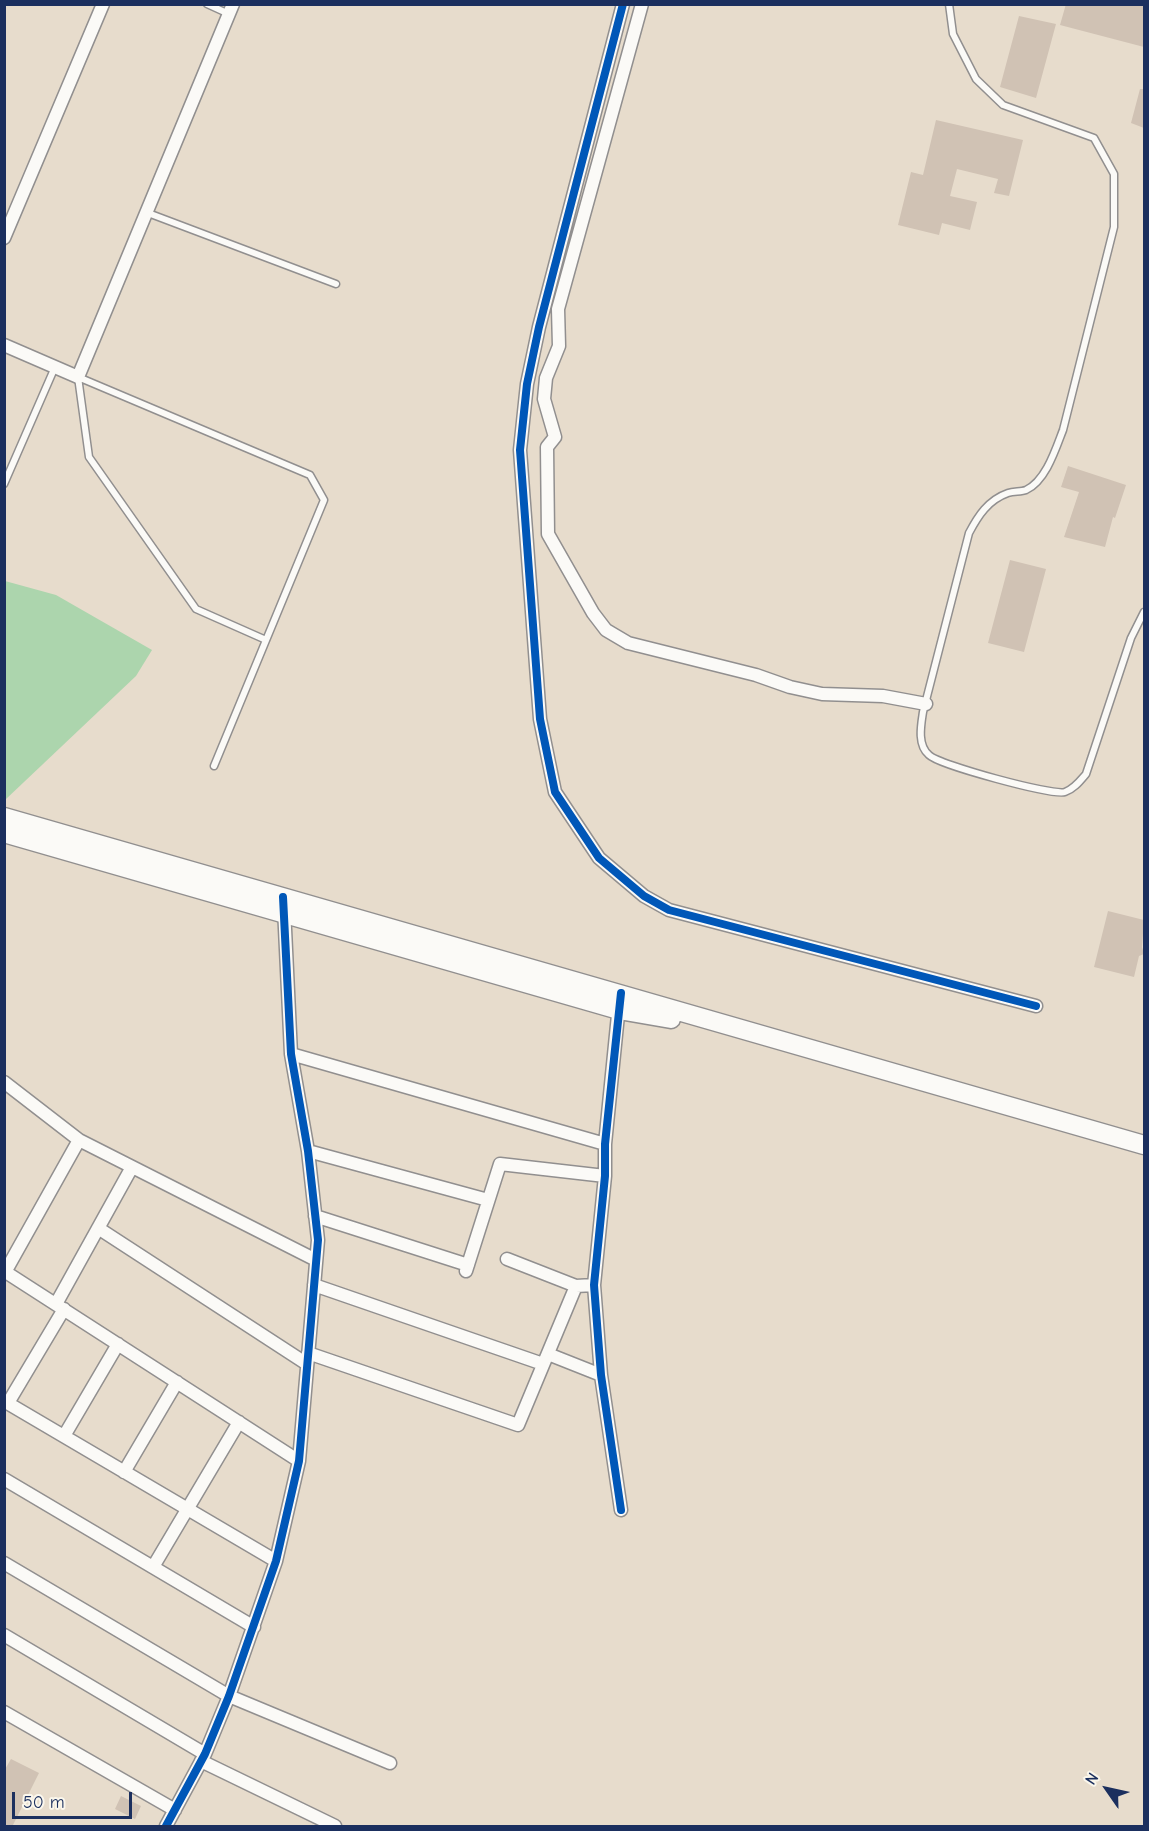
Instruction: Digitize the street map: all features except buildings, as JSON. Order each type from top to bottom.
[{"type":"street","points":[[4,238],[103,4]]},
{"type":"street","points":[[623,4],[539,327],[527,384],[520,450],[540,719],[555,792],[600,858],[644,896],[669,910],[1036,1006]]},
{"type":"street","points":[[642,4],[558,309],[560,346],[546,378],[544,399],[555,437],[547,447],[548,534],[593,613],[606,630],[628,643],[822,694],[883,696],[926,704]]},
{"type":"street","points":[[4,345],[78,377],[232,9]]},
{"type":"street","points":[[4,817],[284,905],[620,1002],[732,1029],[1144,1145]]},
{"type":"street","points":[[4,833],[284,905]]},
{"type":"street","points":[[168,1826],[203,1758],[254,1627],[276,1561],[299,1461],[316,1260],[315,1216],[308,1151],[291,1054],[284,905]]},
{"type":"street","points":[[620,1002],[604,1144],[605,1176],[594,1285],[601,1375],[621,1510]]},
{"type":"street","points":[[291,1054],[604,1144]]},
{"type":"street","points":[[4,1082],[79,1140],[316,1260]]},
{"type":"street","points":[[79,1140],[5,1272],[299,1461]]},
{"type":"street","points":[[308,1151],[488,1200]]},
{"type":"street","points":[[315,1216],[467,1268],[500,1164],[605,1176]]},
{"type":"street","points":[[132,1167],[98,1228],[60,1306],[6,1402],[276,1561]]},
{"type":"street","points":[[98,1228],[308,1359],[518,1425],[576,1286]]},
{"type":"street","points":[[507,1259],[576,1286],[594,1285]]},
{"type":"street","points":[[314,1285],[601,1375]]},
{"type":"street","points":[[64,1436],[118,1344]]},
{"type":"street","points":[[124,1472],[177,1382]]},
{"type":"street","points":[[153,1567],[239,1422]]},
{"type":"street","points":[[4,1479],[254,1627]]},
{"type":"street","points":[[4,1563],[229,1696],[390,1763]]},
{"type":"street","points":[[4,1635],[203,1758],[335,1827]]},
{"type":"street","points":[[4,1712],[175,1810]]},
{"type":"lane","points":[[207,4],[232,9]]},
{"type":"lane","points":[[949,4],[952,34],[976,79],[1003,105],[1094,138],[1114,174],[1114,227],[1063,430],[1055,452],[1045,469],[1028,489],[1006,494],[990,503],[969,533],[926,704],[921,740],[928,755],[946,765],[1046,791],[1064,793],[1076,786],[1086,774],[1131,638],[1144,612]]},
{"type":"lane","points":[[148,213],[336,284]]},
{"type":"lane","points":[[4,484],[55,367]]},
{"type":"lane","points":[[78,377],[310,475],[324,500],[214,766]]},
{"type":"lane","points":[[78,377],[90,457],[196,609],[266,640]]},
{"type":"green space","points":[[5,581],[56,595],[152,650],[136,676],[5,800]]},
{"type":"cycle path","points":[[623,4],[539,327],[527,384],[520,450],[540,719],[555,792],[599,858],[644,896],[669,910],[1036,1006]]},
{"type":"cycle path","points":[[166,1826],[205,1754],[229,1696],[276,1561],[299,1461],[318,1240],[308,1151],[291,1054],[283,897]]},
{"type":"cycle path","points":[[621,993],[605,1144],[605,1176],[594,1285],[601,1375],[621,1510]]}]
